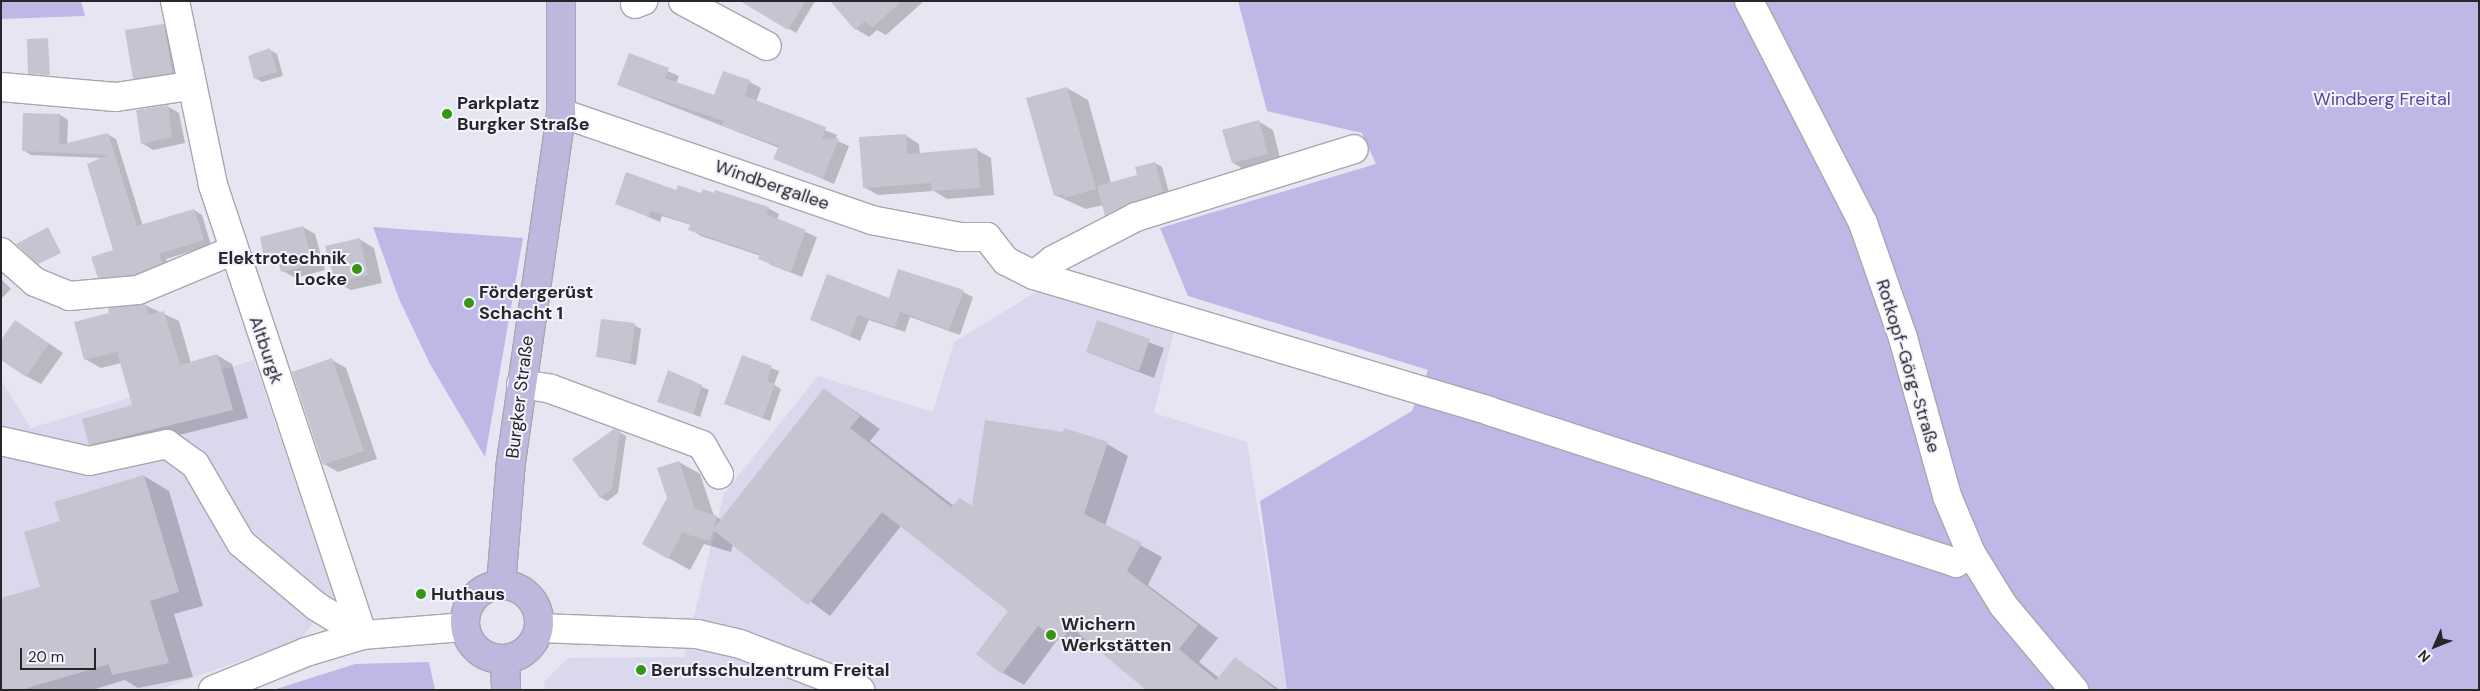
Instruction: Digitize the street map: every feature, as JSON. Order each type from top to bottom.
[{"type":"main road","name":"Burgker Straße","points":[[501,585],[521,384],[561,113],[562,1]]},
{"type":"main road","points":[[501,585],[525,593],[534,603],[539,628],[527,650],[505,659],[483,654],[465,627],[466,614],[478,594],[501,585]]},
{"type":"main road","points":[[505,659],[506,690]]},
{"type":"street","name":"Altburgk","points":[[175,1],[190,86],[205,155],[234,250],[364,635]]},
{"type":"street","points":[[683,1],[767,46]]},
{"type":"street","name":"Rotkopf-Görg-Straße","points":[[1749,1],[1863,224],[1903,338],[1945,487],[1971,553],[1988,582],[2074,690]]},
{"type":"street","points":[[1,87],[116,98],[190,86]]},
{"type":"street","name":"Windbergallee","points":[[561,113],[871,220],[960,237],[987,237],[1006,261],[1034,275]]},
{"type":"street","points":[[1034,275],[1053,260],[1136,217],[1354,149]]},
{"type":"street","points":[[1,252],[35,282],[69,296],[138,290],[234,250]]},
{"type":"street","points":[[1034,275],[1489,411],[1956,562],[1971,553]]},
{"type":"street","points":[[521,384],[551,389],[702,445],[719,474]]},
{"type":"street","points":[[1,441],[89,461],[167,444],[195,464],[241,543],[316,606],[364,635]]},
{"type":"street","points":[[213,690],[306,652],[364,635],[465,627]]},
{"type":"street","points":[[539,628],[698,634],[740,644],[860,690]]},
{"type":"shaded area","points":[[1044,287],[1174,331],[1154,413],[1247,442],[1287,690],[545,690],[544,682],[568,658],[684,657],[724,494],[818,376],[933,412],[954,342]]},
{"type":"shaded area","points":[[254,360],[334,596],[301,639],[159,690],[1,690],[1,380],[31,428]]},
{"type":"green space","points":[[1,1],[81,1],[85,16],[1,19]]},
{"type":"green space","name":"Windberg Freital","points":[[1238,1],[2479,1],[2479,690],[1287,690],[1260,501],[1412,411],[1428,370],[1188,296],[1160,228],[1376,164],[1362,133],[1267,111]]},
{"type":"green space","points":[[373,227],[523,238],[485,457],[430,364],[399,299]]},
{"type":"green space","points":[[429,662],[435,690],[273,690],[355,664]]},
{"type":"building","points":[[740,1],[806,1],[788,30]]},
{"type":"building","points":[[830,1],[902,1],[872,28],[865,21],[855,30]]},
{"type":"building","points":[[164,24],[172,73],[133,79],[125,30]]},
{"type":"building","points":[[48,38],[50,75],[28,74],[27,39]]},
{"type":"building","points":[[270,48],[277,72],[254,79],[248,56]]},
{"type":"building","points":[[629,53],[669,68],[665,78],[714,95],[723,71],[750,80],[745,96],[826,127],[822,139],[839,138],[823,179],[773,159],[779,146],[722,126],[724,121],[617,85]]},
{"type":"building","points":[[1067,87],[1096,189],[1064,198],[1063,194],[1054,196],[1026,98]]},
{"type":"building","points":[[168,105],[172,137],[141,144],[136,110]]},
{"type":"building","points":[[23,113],[60,114],[59,145],[108,133],[137,226],[194,209],[204,240],[159,254],[162,263],[134,275],[98,278],[91,257],[113,250],[87,164],[108,155],[22,151]]},
{"type":"building","points":[[1259,120],[1268,154],[1232,163],[1222,130]]},
{"type":"building","points":[[906,134],[907,154],[977,148],[980,188],[931,191],[931,183],[863,188],[859,137]]},
{"type":"building","points":[[1155,162],[1163,192],[1105,216],[1097,186],[1137,175],[1135,167]]},
{"type":"building","points":[[626,172],[676,190],[678,185],[701,193],[703,189],[714,193],[715,190],[769,207],[766,214],[806,230],[791,272],[758,259],[760,254],[688,230],[691,224],[651,211],[649,217],[615,204]]},
{"type":"building","points":[[303,226],[313,264],[281,272],[276,253],[264,256],[260,237]]},
{"type":"building","points":[[48,227],[61,253],[38,264],[16,244]]},
{"type":"building","points":[[360,238],[368,275],[335,283],[325,246]]},
{"type":"building","points":[[898,269],[964,290],[949,330],[900,312],[895,327],[858,315],[850,336],[810,320],[827,274],[889,298]]},
{"type":"building","points":[[145,304],[148,315],[164,311],[180,365],[217,354],[233,410],[89,445],[82,419],[132,405],[117,352],[84,360],[74,322],[109,313],[108,308]]},
{"type":"building","points":[[601,319],[635,323],[630,362],[596,357]]},
{"type":"building","points":[[15,320],[49,344],[26,377],[1,360],[1,340]]},
{"type":"building","points":[[1097,320],[1150,339],[1139,371],[1086,352]]},
{"type":"building","points":[[742,355],[772,366],[767,381],[775,384],[763,418],[724,404]]},
{"type":"building","points":[[332,358],[364,451],[323,465],[292,372]]},
{"type":"building","points":[[668,370],[702,385],[693,414],[657,402]]},
{"type":"building","points":[[824,388],[860,416],[850,428],[951,507],[960,498],[972,506],[985,420],[1063,432],[1064,428],[1108,442],[1084,514],[1142,543],[1127,571],[1198,625],[1179,649],[1216,680],[1235,657],[1276,690],[1146,690],[1071,627],[1060,642],[1038,626],[1002,674],[976,654],[1008,611],[882,512],[808,605],[713,530],[710,541],[682,533],[668,559],[642,544],[667,498],[657,468],[679,461],[695,509],[717,516],[713,529]]},
{"type":"building","points":[[614,429],[620,431],[612,489],[600,498],[572,459]]},
{"type":"building","points":[[144,475],[179,592],[150,601],[169,663],[112,675],[109,664],[21,690],[1,690],[1,598],[40,587],[24,532],[60,521],[54,502]]},
{"type":"place","name":"Parkplatz Burgker Straße","points":[[447,114]]},
{"type":"place","name":"Elektrotechnik Locke","points":[[357,269]]},
{"type":"place","name":"Fördergerüst Schacht 1","points":[[469,303]]},
{"type":"place","name":"Huthaus","points":[[421,594]]},
{"type":"place","name":"Wichern Werkstätten","points":[[1051,635]]},
{"type":"place","name":"Berufsschulzentrum Freital","points":[[641,670]]}]
